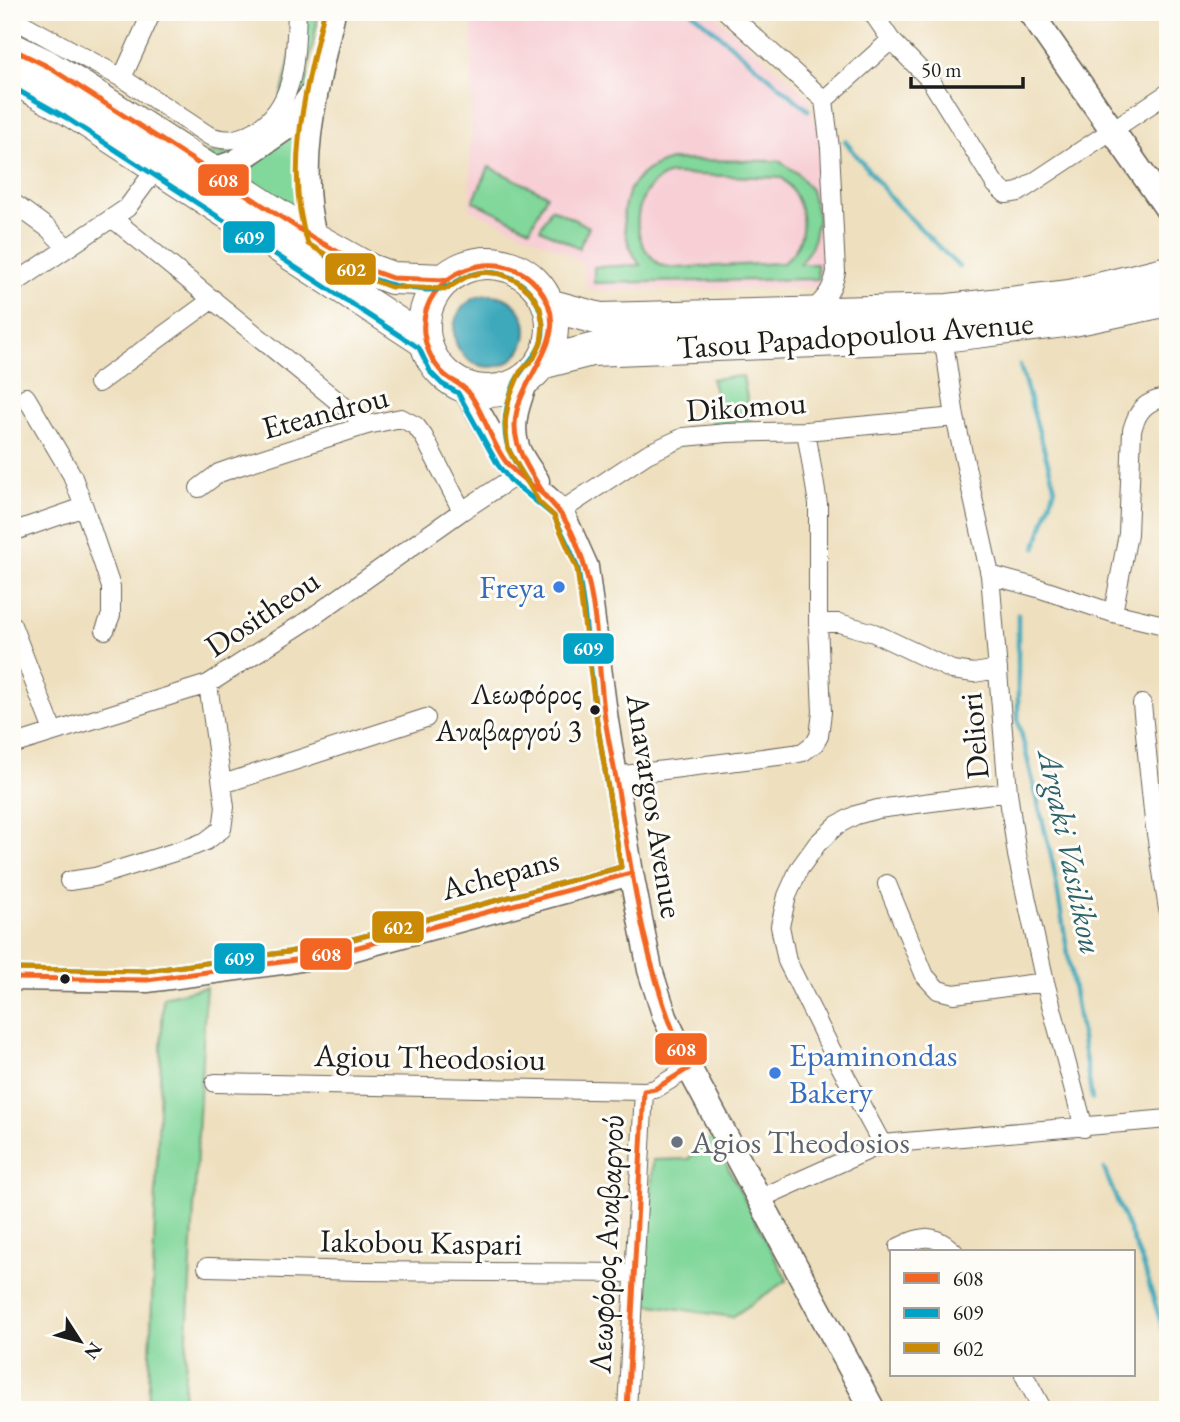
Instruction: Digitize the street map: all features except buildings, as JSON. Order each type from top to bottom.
[{"type":"highway","points":[[12,49],[56,71],[315,239],[370,270],[392,278],[445,280]]},
{"type":"highway","points":[[12,77],[36,89],[158,166],[426,342]]},
{"type":"highway","points":[[482,263],[503,265],[522,273],[538,287],[548,305],[552,325],[550,345],[535,370],[509,388],[486,391],[464,387],[447,377],[438,367],[426,342],[424,326],[434,293],[445,280],[462,269],[482,263]]},
{"type":"highway","name":"Tasou Papadopoulou Avenue","points":[[548,305],[600,319],[948,310],[1056,298],[1168,272]]},
{"type":"highway","name":"Tasou Papadopoulou Avenue","points":[[535,370],[591,350],[943,336],[1073,320],[1168,300]]},
{"type":"street","points":[[122,78],[152,12]]},
{"type":"street","points":[[12,18],[122,78],[219,140],[238,139],[264,125],[282,103],[293,74],[297,12]]},
{"type":"street","points":[[315,239],[308,212],[307,187],[316,87],[333,12]]},
{"type":"street","points":[[727,12],[824,100],[830,148],[836,272],[834,285],[825,300],[808,313]]},
{"type":"street","points":[[872,12],[891,40],[931,81],[995,184],[1006,194],[1019,192],[1168,93]]},
{"type":"street","points":[[1030,12],[1168,211]]},
{"type":"street","points":[[824,100],[891,40]]},
{"type":"street","points":[[199,163],[214,168],[227,166],[269,140],[295,120],[316,87]]},
{"type":"street","points":[[12,285],[135,200],[158,166]]},
{"type":"street","points":[[12,202],[50,229],[66,247]]},
{"type":"street","points":[[112,218],[367,425]]},
{"type":"street","points":[[98,383],[213,299]]},
{"type":"street","name":"Deliori","points":[[943,336],[955,417],[990,575],[1017,855],[1045,982],[1084,1128]]},
{"type":"street","name":"Anavargos Avenue","points":[[535,370],[518,401],[514,423],[517,448],[554,504],[586,567],[606,722],[631,873],[650,970],[665,1017],[689,1069],[873,1410]]},
{"type":"street","name":"Anavargos Avenue","points":[[464,387],[495,446],[517,475],[554,504]]},
{"type":"street","points":[[26,397],[72,475],[84,507],[111,587],[111,615],[105,630]]},
{"type":"street","points":[[1114,613],[1128,534],[1132,430],[1136,417],[1147,402],[1168,397]]},
{"type":"street","name":"Dikomou","points":[[554,504],[684,437],[806,431],[955,417]]},
{"type":"street","name":"Eteandrou","points":[[199,488],[219,473],[394,418],[408,420],[416,426],[462,511]]},
{"type":"street","points":[[616,776],[794,754],[809,748],[819,736],[822,712],[818,622],[818,504],[806,431]]},
{"type":"street","name":"Dositheou","points":[[12,745],[208,684],[308,620],[517,475]]},
{"type":"street","points":[[12,532],[84,507]]},
{"type":"street","points":[[990,575],[1114,613],[1168,626]]},
{"type":"street","points":[[818,622],[839,623],[874,633],[952,670],[974,673],[998,669]]},
{"type":"street","points":[[12,625],[53,731]]},
{"type":"street","points":[[69,881],[110,873],[194,846],[222,829],[223,784],[208,684]]},
{"type":"street","points":[[1142,704],[1161,820],[1168,909]]},
{"type":"street","points":[[223,784],[426,718]]},
{"type":"street","points":[[882,1144],[787,961],[780,926],[787,896],[799,869],[817,844],[837,825],[856,815],[1009,792]]},
{"type":"street","name":"Achepans","points":[[12,978],[147,980],[289,961],[344,951],[631,873]]},
{"type":"street","points":[[887,884],[925,976],[938,990],[954,994],[1045,982]]},
{"type":"street","name":"Λεωφόρος Αναβαργού","points":[[627,1410],[644,1091],[655,1089],[689,1069]]},
{"type":"street","name":"Agiou Theodosiou","points":[[215,1083],[644,1091]]},
{"type":"street","points":[[759,1199],[882,1144],[1168,1119]]},
{"type":"street","points":[[899,1247],[919,1237],[929,1237],[952,1250]]},
{"type":"street","name":"Iakobou Kaspari","points":[[206,1267],[635,1273]]},
{"type":"street","points":[[1025,1376],[1044,1410]]},
{"type":"shaded area","points":[[472,12],[711,12],[808,96],[820,141],[824,288],[587,289],[582,264],[567,253],[470,209]]},
{"type":"green space","points":[[301,12],[319,12],[308,70],[303,219],[192,153],[221,154],[236,150],[275,122]]},
{"type":"green space","points":[[671,160],[779,161],[797,173],[811,190],[818,218],[812,246],[800,264],[817,264],[818,279],[594,283],[594,267],[640,265],[626,233],[625,202],[640,177],[653,167]],"holes":[[[670,174],[782,178],[797,198],[802,221],[798,243],[783,263],[675,268],[659,265],[643,246],[638,223],[641,202],[660,178]]]},
{"type":"green space","points":[[489,167],[547,195],[530,229],[473,201]]},
{"type":"green space","points":[[551,208],[589,227],[579,248],[540,229]]},
{"type":"green space","points":[[743,376],[751,420],[711,424],[716,396],[711,379]]},
{"type":"green space","points":[[206,987],[183,1410],[148,1410],[163,997]]},
{"type":"green space","points":[[712,1137],[787,1280],[732,1317],[645,1304],[653,1160],[688,1159]]},
{"type":"water","points":[[490,295],[510,301],[520,311],[526,331],[520,351],[510,361],[490,367],[470,361],[460,351],[454,331],[460,311],[470,301]]},
{"type":"waterway","name":"Argaki Vasilikou","points":[[692,12],[808,110]]},
{"type":"waterway","name":"Argaki Vasilikou","points":[[845,141],[895,203],[959,267]]},
{"type":"waterway","name":"Argaki Vasilikou","points":[[1020,365],[1055,488],[1036,547]]},
{"type":"waterway","name":"Argaki Vasilikou","points":[[1018,614],[1018,720],[1053,864],[1092,1099]]},
{"type":"waterway","name":"Argaki Vasilikou","points":[[1104,1169],[1143,1264],[1168,1346]]},
{"type":"transit line","name":"602","points":[[12,969],[146,971],[288,952],[342,942],[621,867],[597,722],[577,569],[554,516],[539,502],[508,449],[505,423],[509,399],[520,372],[534,358],[541,343],[543,325],[540,308],[531,293],[517,281],[501,274],[483,272],[466,277],[446,289],[391,287],[366,278],[308,244],[301,216],[298,157],[305,98],[324,12]]},
{"type":"transit line","name":"608","points":[[12,49],[47,66],[315,239],[370,270],[392,278],[445,280]]},
{"type":"transit line","name":"609","points":[[12,87],[65,117],[419,348],[431,373],[442,384],[458,393],[498,465],[510,480],[554,516],[578,569],[597,722],[621,867],[342,942],[288,952],[146,971],[12,969]]},
{"type":"transit line","name":"609","points":[[326,256],[374,279],[412,289],[440,289],[470,275],[486,272],[510,277],[529,291],[541,312],[542,336],[537,351],[515,382],[505,421],[507,444],[528,482]]},
{"type":"transit line","name":"608","points":[[546,497],[521,454],[515,426],[524,390],[549,340],[552,323],[549,306],[538,287],[523,273],[504,266],[485,265],[465,270],[448,280],[434,294],[426,312],[424,333],[427,346],[440,370],[469,393],[506,462],[555,506],[569,527],[584,563],[596,629],[605,719],[644,935],[663,1002],[689,1068],[655,1089],[644,1091],[627,1410]]},
{"type":"transit line","name":"608","points":[[12,978],[147,980],[289,961],[344,951],[631,873]]},
{"type":"place","name":"Freya","points":[[559,587]]},
{"type":"place","name":"Λεωφόρος Αναβαργού 3","points":[[595,710]]},
{"type":"place","name":"Epaminondas Bakery","points":[[775,1073]]},
{"type":"place","name":"Agios Theodosios","points":[[677,1142]]}]
